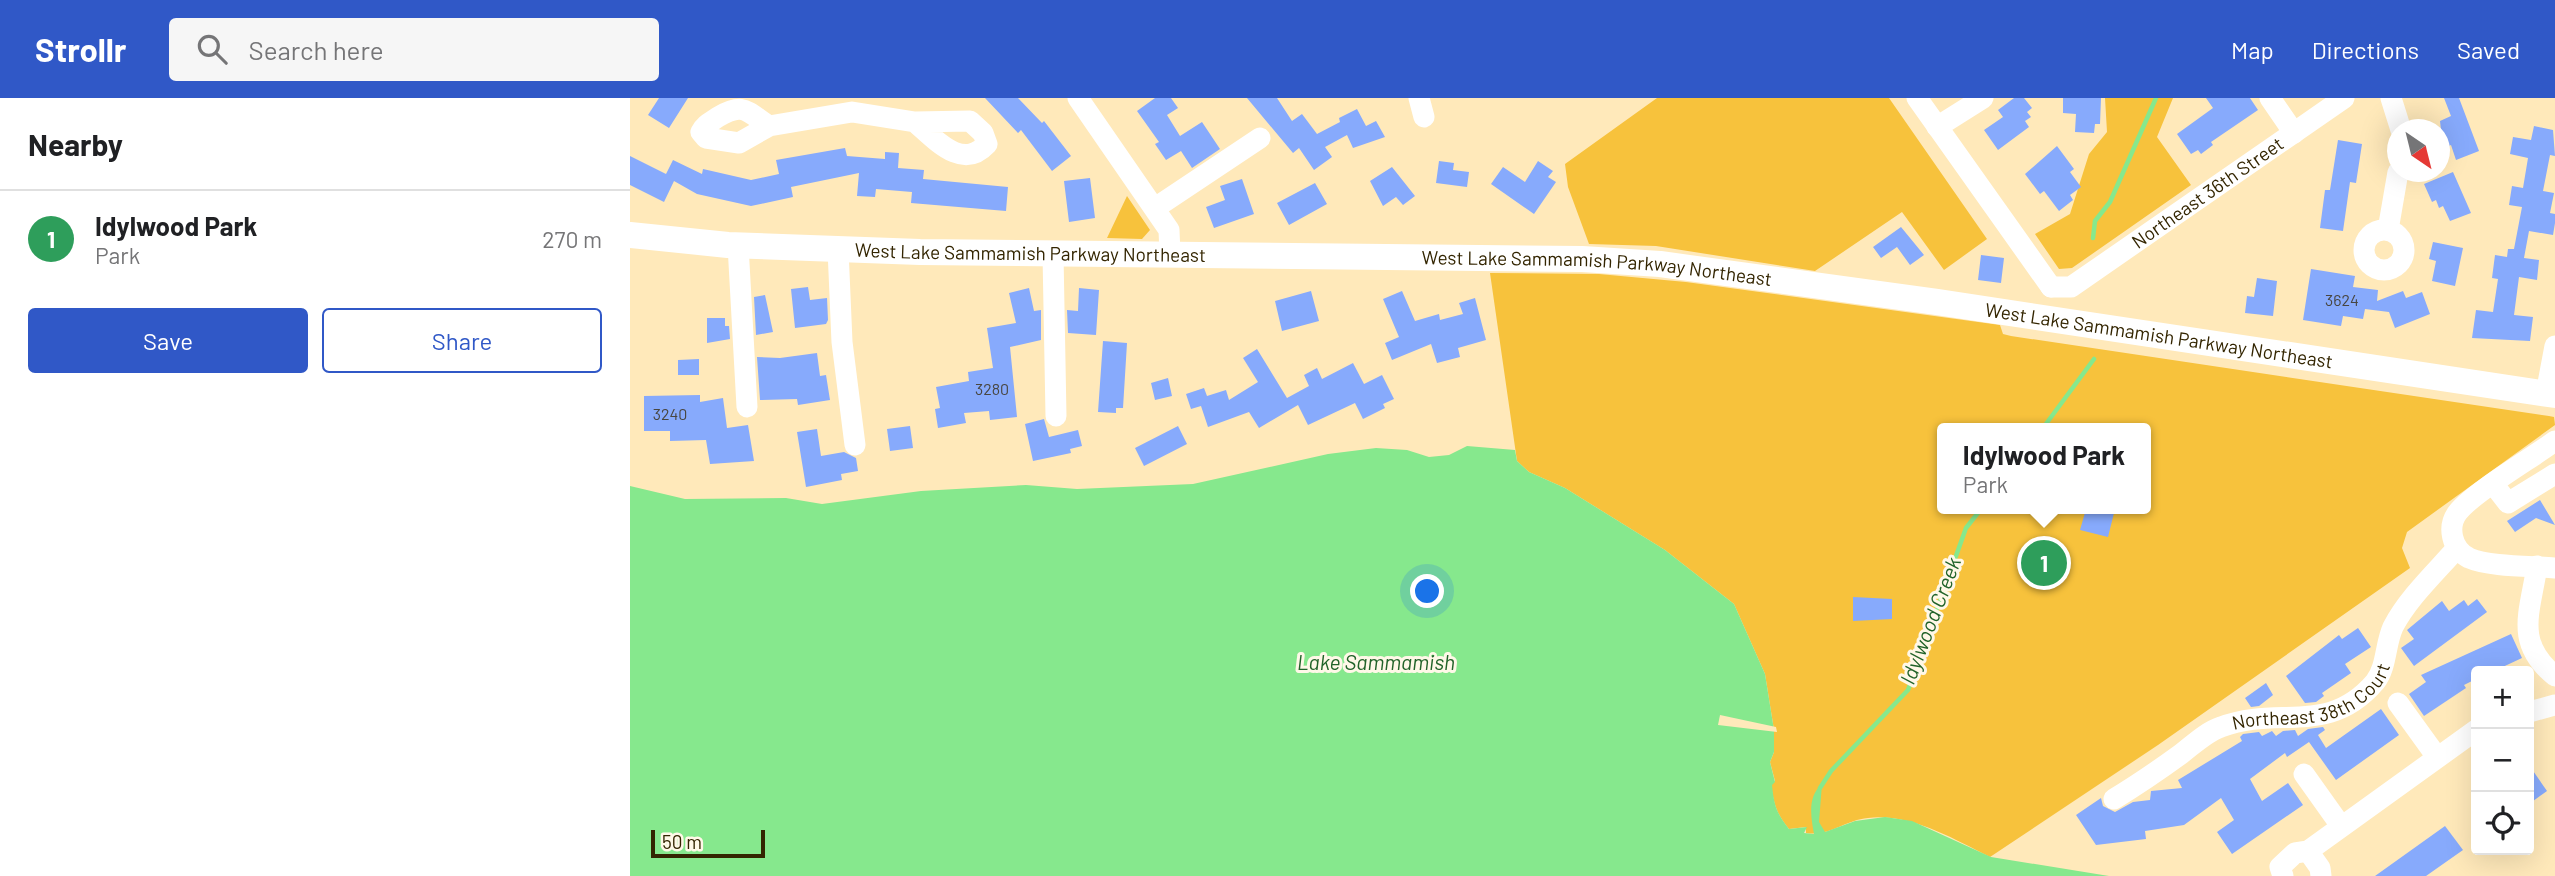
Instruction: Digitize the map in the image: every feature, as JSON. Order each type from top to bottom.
[{"type":"main road","name":"West Lake Sammamish Parkway Northeast","points":[[630,235],[738,245],[838,249],[1053,254],[1582,258],[1660,264],[2039,317],[2550,394]]},
{"type":"street","points":[[1078,98],[1169,230],[1170,255]]},
{"type":"street","points":[[1917,98],[2061,287],[2067,322]]},
{"type":"street","points":[[1937,127],[1983,98]]},
{"type":"street","points":[[2270,98],[2294,132]]},
{"type":"street","name":"Northeast 36th Street","points":[[2061,287],[2344,98]]},
{"type":"street","points":[[2391,98],[2398,119]]},
{"type":"street","points":[[769,126],[878,106],[915,122]]},
{"type":"street","points":[[1155,208],[1260,138]]},
{"type":"street","points":[[2388,230],[2396,182]]},
{"type":"street","points":[[738,245],[747,407]]},
{"type":"street","points":[[838,249],[842,342],[855,445]]},
{"type":"street","points":[[1053,254],[1056,416]]},
{"type":"street","points":[[2039,317],[2041,304],[2061,287]]},
{"type":"street","points":[[2550,394],[2555,346]]},
{"type":"street","points":[[2555,441],[2456,514],[2452,523],[2455,543],[2468,558],[2546,567],[2527,632],[2529,645],[2538,662],[2555,676]]},
{"type":"street","points":[[2494,485],[2508,503],[2555,474]]},
{"type":"street","name":"Northeast 38th Court","points":[[2114,799],[2217,728],[2254,717],[2321,717],[2334,713],[2361,693],[2375,681],[2383,665],[2384,649],[2399,617],[2455,543]]},
{"type":"street","points":[[2398,703],[2437,757]]},
{"type":"street","points":[[2534,711],[2555,705]]},
{"type":"street","points":[[2283,876],[2280,867],[2295,853],[2308,851],[2471,733]]},
{"type":"street","points":[[2304,774],[2341,826]]},
{"type":"street","points":[[2308,851],[2320,868],[2321,876]]},
{"type":"shaded area","points":[[1657,98],[1889,98],[1987,239],[1944,270],[1902,212],[1815,271],[1656,246],[1589,244],[1568,187],[1565,164]]},
{"type":"shaded area","points":[[2105,98],[2173,98],[2157,137],[2191,185],[2072,268],[2059,269],[2035,234],[2070,214],[2089,154],[2107,132]]},
{"type":"shaded area","points":[[1127,196],[1150,230],[1142,239],[1107,238]]},
{"type":"shaded area","points":[[1490,273],[1599,274],[1686,282],[2000,325],[2003,334],[2011,336],[2549,416],[2554,417],[2555,425],[2407,532],[2402,548],[2410,568],[2158,745],[1990,857],[1946,835],[1900,819],[1860,819],[1830,831],[1814,834],[1806,833],[1806,827],[1789,829],[1773,798],[1771,785],[1775,781],[1770,762],[1774,752],[1774,730],[1765,674],[1734,604],[1665,550],[1565,488],[1529,472],[1517,461]]},
{"type":"water","name":"Lake Sammamish","points":[[1467,446],[1515,450],[1517,461],[1529,472],[1565,488],[1665,550],[1734,604],[1765,674],[1774,730],[1774,752],[1770,762],[1775,782],[1772,785],[1774,798],[1778,813],[1789,829],[1807,827],[1804,833],[1814,834],[1812,801],[1822,784],[1819,822],[1825,832],[1855,821],[1885,817],[1912,821],[1991,857],[2109,876],[630,876],[630,486],[685,499],[786,498],[822,504],[921,491],[1026,485],[1077,489],[1193,484],[1328,454],[1376,448],[1407,450],[1429,457],[1449,455]]},
{"type":"pier","points":[[1720,715],[1776,727],[1777,732],[1718,725]]},
{"type":"building","points":[[659,98],[688,98],[669,128],[648,115]]},
{"type":"building","points":[[985,98],[1018,98],[1042,123],[1044,121],[1071,156],[1052,171],[1021,130],[1018,133]]},
{"type":"building","points":[[1155,98],[1171,98],[1178,108],[1167,115],[1180,136],[1202,122],[1220,149],[1192,168],[1181,151],[1166,160],[1155,144],[1159,142],[1137,111]]},
{"type":"building","points":[[1247,98],[1277,98],[1292,121],[1302,114],[1317,134],[1357,109],[1366,126],[1376,121],[1385,137],[1353,148],[1347,135],[1325,147],[1332,157],[1314,170],[1299,148],[1293,153]]},
{"type":"building","points":[[2014,98],[2024,98],[2032,108],[2027,112],[2031,117],[2025,121],[2029,127],[1998,150],[1984,130],[2003,117],[1998,110]]},
{"type":"building","points":[[2063,98],[2101,98],[2100,124],[2095,124],[2094,133],[2075,132],[2076,114],[2063,113]]},
{"type":"building","points":[[2206,98],[2250,98],[2258,110],[2211,142],[2213,145],[2201,154],[2198,150],[2191,154],[2177,134],[2213,108]]},
{"type":"building","points":[[2444,98],[2459,98],[2479,151],[2456,160],[2450,145],[2450,119],[2444,119],[2451,116]]},
{"type":"building","points":[[2534,126],[2553,130],[2555,156],[2550,155],[2543,191],[2554,193],[2550,213],[2555,214],[2555,223],[2553,235],[2529,231],[2524,258],[2539,260],[2537,280],[2519,277],[2514,315],[2533,317],[2530,341],[2472,338],[2476,310],[2493,312],[2498,279],[2492,278],[2495,255],[2507,257],[2508,249],[2514,249],[2522,207],[2509,205],[2512,186],[2523,188],[2528,158],[2510,154],[2513,137],[2531,140]]},
{"type":"building","points":[[2338,140],[2362,144],[2356,183],[2350,182],[2343,231],[2320,228],[2325,190],[2330,190]]},
{"type":"building","points":[[2057,146],[2074,169],[2070,172],[2081,187],[2070,195],[2073,200],[2059,211],[2044,191],[2040,194],[2025,174]]},
{"type":"building","points":[[845,148],[847,156],[885,159],[885,152],[899,153],[898,168],[924,170],[923,179],[1008,187],[1006,211],[911,203],[912,192],[876,189],[875,197],[857,196],[859,173],[791,187],[793,197],[751,206],[697,194],[674,181],[664,202],[630,185],[630,156],[666,174],[673,160],[702,174],[703,169],[751,180],[779,174],[776,160]]},
{"type":"building","points":[[1439,161],[1454,163],[1453,170],[1469,172],[1467,187],[1436,183]]},
{"type":"building","points":[[1538,161],[1553,171],[1548,177],[1556,182],[1534,214],[1491,184],[1503,167],[1525,182]]},
{"type":"building","points":[[1392,167],[1415,196],[1403,205],[1396,197],[1383,206],[1370,181]]},
{"type":"building","points":[[2453,172],[2471,213],[2450,221],[2443,206],[2439,208],[2436,200],[2432,202],[2424,184],[2450,182],[2450,173]]},
{"type":"building","points":[[1090,178],[1095,218],[1069,222],[1064,181]]},
{"type":"building","points":[[1242,179],[1254,214],[1214,228],[1206,207],[1225,200],[1220,186]]},
{"type":"building","points":[[1315,183],[1327,204],[1289,225],[1277,203]]},
{"type":"building","points":[[1901,227],[1924,255],[1910,265],[1897,247],[1881,258],[1873,247]]},
{"type":"building","points":[[2433,242],[2463,248],[2455,286],[2432,281],[2436,261],[2429,259]]},
{"type":"building","points":[[1981,255],[2004,258],[2001,283],[1978,280]]},
{"type":"building","points":[[2311,269],[2355,276],[2353,287],[2378,290],[2377,301],[2403,291],[2406,298],[2422,292],[2430,314],[2395,328],[2389,312],[2365,309],[2363,319],[2343,316],[2341,326],[2303,320]]},
{"type":"building","points":[[2257,278],[2277,281],[2273,316],[2245,313],[2247,296],[2254,297]]},
{"type":"building","points":[[808,287],[810,300],[827,298],[828,320],[826,324],[795,328],[791,289]]},
{"type":"building","points":[[1029,288],[1034,311],[1041,310],[1041,340],[1010,347],[1017,417],[990,420],[989,411],[964,413],[966,423],[938,428],[935,409],[940,408],[936,387],[969,381],[968,372],[993,368],[987,328],[1016,323],[1009,293]]},
{"type":"building","points":[[1079,288],[1099,290],[1096,335],[1068,333],[1067,310],[1078,311]]},
{"type":"building","points":[[1311,291],[1319,321],[1282,331],[1275,301]]},
{"type":"building","points":[[1402,291],[1415,321],[1439,314],[1440,320],[1463,314],[1459,303],[1475,298],[1486,340],[1458,348],[1460,357],[1437,363],[1431,344],[1392,360],[1385,343],[1399,337],[1383,299]]},
{"type":"building","points":[[765,295],[773,332],[756,335],[754,297]]},
{"type":"building","points":[[707,318],[725,318],[730,339],[707,343]]},
{"type":"building","points":[[1103,341],[1127,343],[1123,408],[1116,408],[1116,413],[1098,412]]},
{"type":"building","points":[[1257,349],[1287,398],[1309,386],[1304,375],[1317,368],[1322,379],[1353,363],[1364,384],[1382,375],[1394,399],[1383,404],[1385,408],[1363,419],[1355,403],[1308,425],[1298,405],[1259,428],[1249,412],[1208,427],[1201,406],[1191,409],[1186,394],[1204,388],[1207,396],[1226,390],[1229,400],[1258,382],[1243,358]]},
{"type":"building","points":[[817,353],[820,376],[826,375],[830,400],[798,405],[797,399],[760,400],[757,357],[780,358]]},
{"type":"building","points":[[699,359],[699,375],[678,375],[678,360]]},
{"type":"building","points":[[1168,378],[1172,396],[1155,400],[1151,383]]},
{"type":"building","points":[[700,395],[700,402],[723,398],[727,428],[748,425],[754,461],[710,464],[706,440],[670,441],[670,431],[644,431],[644,396]]},
{"type":"building","points":[[1044,419],[1049,437],[1078,430],[1082,446],[1070,449],[1071,453],[1033,461],[1025,424]]},
{"type":"building","points":[[910,426],[913,448],[890,451],[887,429]]},
{"type":"building","points":[[1178,426],[1187,444],[1144,466],[1135,448]]},
{"type":"building","points":[[817,429],[821,456],[844,452],[856,458],[858,471],[841,474],[842,480],[806,487],[797,432]]},
{"type":"building","points":[[2540,500],[2555,525],[2536,518],[2515,532],[2507,521]]},
{"type":"building","points":[[2085,514],[2114,514],[2108,537],[2080,530]]},
{"type":"building","points":[[1853,597],[1892,599],[1892,619],[1853,621]]},
{"type":"building","points":[[2477,599],[2487,612],[2414,666],[2401,648],[2414,639],[2407,630],[2442,601],[2449,611],[2464,600],[2468,606]]},
{"type":"building","points":[[2358,628],[2371,647],[2345,664],[2351,673],[2322,693],[2324,696],[2316,702],[2305,703],[2286,676],[2339,635],[2342,639]]},
{"type":"building","points":[[2511,634],[2522,658],[2505,666],[2471,666],[2471,682],[2464,685],[2466,688],[2424,716],[2409,694],[2426,682],[2421,675]]},
{"type":"building","points":[[2266,683],[2273,695],[2259,706],[2251,707],[2245,698]]},
{"type":"building","points":[[2381,709],[2399,735],[2336,780],[2309,742],[2287,757],[2285,753],[2250,779],[2262,801],[2288,783],[2303,805],[2232,854],[2217,832],[2234,820],[2221,798],[2184,825],[2145,831],[2146,839],[2096,845],[2076,815],[2101,798],[2103,806],[2115,812],[2133,802],[2150,800],[2151,791],[2182,788],[2178,780],[2242,741],[2240,737],[2243,734],[2259,732],[2262,736],[2272,731],[2276,736],[2283,731],[2295,730],[2298,736],[2308,729],[2323,727],[2325,730],[2318,735],[2326,748]]},
{"type":"building","points":[[2534,772],[2547,791],[2534,800]]},
{"type":"building","points":[[2445,826],[2463,850],[2426,876],[2375,876]]},
{"type":"waterway","name":"Idylwood Creek","points":[[2093,238],[2095,221],[2110,202],[2156,98]]},
{"type":"waterway","name":"Idylwood Creek","points":[[2047,423],[2094,359]]},
{"type":"waterway","name":"Idylwood Creek","points":[[1820,788],[1831,771],[1908,690],[1966,528],[1977,514]]},
{"type":"place","name":"Idylwood Park","points":[[2044,563]]}]
